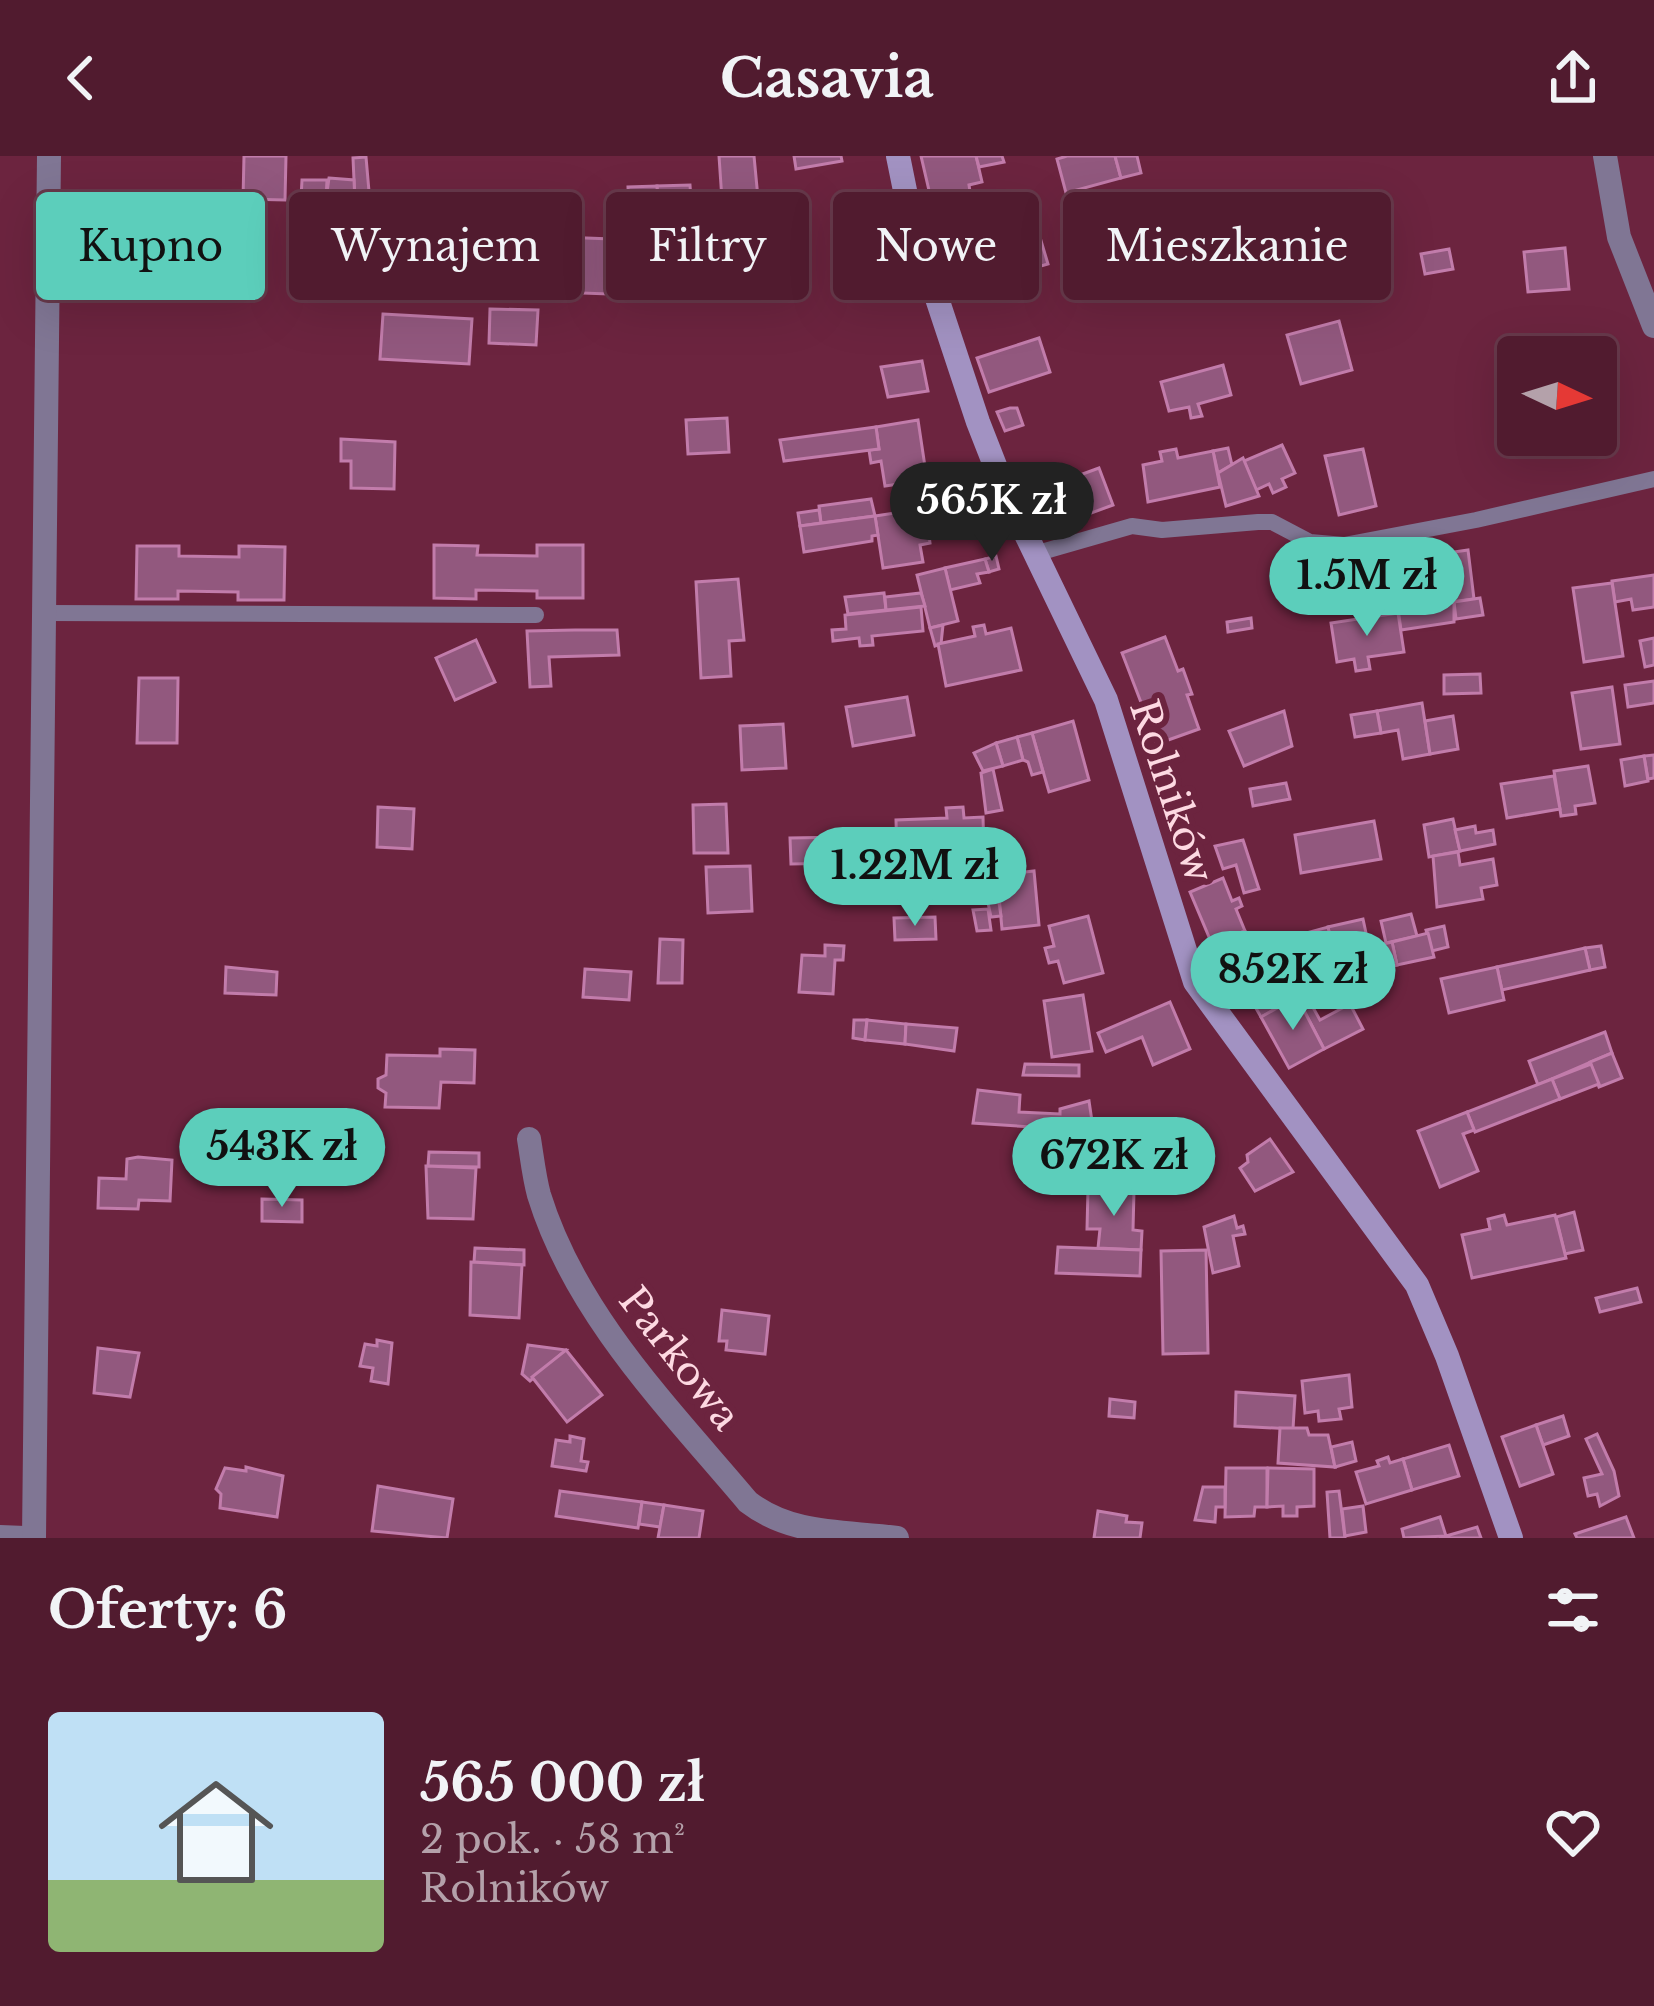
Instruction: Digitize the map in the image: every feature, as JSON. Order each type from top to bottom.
[{"type":"street","points":[[34,1538],[49,156]]},
{"type":"street","name":"Rolników","points":[[898,156],[924,263],[978,422],[1005,491],[1106,700],[1195,982],[1417,1286],[1447,1356],[1511,1538]]},
{"type":"street","points":[[1605,156],[1619,237],[1654,326]]},
{"type":"street","name":"Parkowa","points":[[529,1139],[540,1195],[572,1268],[612,1340],[748,1502],[796,1531],[897,1538]]},
{"type":"street","points":[[0,1538],[25,1538]]},
{"type":"lane","points":[[1038,553],[1132,526],[1162,530],[1258,522],[1272,522],[1310,542],[1344,545],[1654,478]]},
{"type":"lane","points":[[46,613],[536,615]]},
{"type":"building","points":[[244,156],[286,156],[285,200],[265,200],[265,192],[243,192]]},
{"type":"building","points":[[719,156],[754,156],[757,192],[721,192]]},
{"type":"building","points":[[794,156],[841,156],[842,161],[796,169]]},
{"type":"building","points":[[921,156],[976,156],[982,182],[969,185],[970,192],[929,192]]},
{"type":"building","points":[[976,156],[1002,156],[1004,162],[979,167]]},
{"type":"building","points":[[1115,156],[1121,178],[1066,192],[1057,159]]},
{"type":"building","points":[[1115,156],[1137,156],[1141,173],[1121,178]]},
{"type":"building","points":[[366,157],[369,192],[355,192],[353,158]]},
{"type":"building","points":[[329,178],[354,180],[355,192],[327,192]]},
{"type":"building","points":[[302,180],[327,180],[326,192],[301,192]]},
{"type":"building","points":[[690,185],[690,192],[657,192],[657,186]]},
{"type":"building","points":[[657,186],[657,192],[628,192],[628,187]]},
{"type":"building","points":[[1039,234],[1048,264],[1039,267]]},
{"type":"building","points":[[582,238],[606,239],[606,294],[582,293]]},
{"type":"building","points":[[1565,248],[1569,289],[1528,292],[1524,252]]},
{"type":"building","points":[[1449,249],[1453,269],[1425,274],[1421,254]]},
{"type":"building","points":[[490,309],[538,310],[536,345],[489,343]]},
{"type":"building","points":[[383,314],[472,319],[469,364],[380,359]]},
{"type":"building","points":[[1339,321],[1352,370],[1301,384],[1287,335]]},
{"type":"building","points":[[1039,338],[1050,372],[989,392],[977,358]]},
{"type":"building","points":[[922,361],[928,391],[888,397],[881,367]]},
{"type":"building","points":[[1223,365],[1231,395],[1198,404],[1202,416],[1191,418],[1189,407],[1169,411],[1161,382]]},
{"type":"building","points":[[1017,408],[1023,425],[1005,431],[997,412]]},
{"type":"building","points":[[727,418],[729,452],[688,454],[686,420]]},
{"type":"building","points":[[918,420],[927,480],[885,486],[881,461],[871,463],[869,450],[879,449],[876,427]]},
{"type":"building","points":[[876,427],[879,449],[784,461],[780,440]]},
{"type":"building","points":[[341,439],[395,442],[394,489],[351,488],[351,461],[341,461]]},
{"type":"building","points":[[1282,445],[1295,473],[1282,479],[1286,487],[1273,493],[1269,484],[1256,490],[1244,461]]},
{"type":"building","points":[[1228,448],[1232,465],[1218,473],[1213,451]]},
{"type":"building","points":[[1176,449],[1178,458],[1213,451],[1220,487],[1148,502],[1143,465],[1162,461],[1160,452]]},
{"type":"building","points":[[1363,449],[1376,506],[1339,515],[1325,456]]},
{"type":"building","points":[[1243,458],[1259,496],[1226,506],[1218,473]]},
{"type":"building","points":[[1099,468],[1113,505],[1053,527],[1039,490]]},
{"type":"building","points":[[871,499],[875,516],[821,523],[819,506]]},
{"type":"building","points":[[819,510],[821,523],[800,526],[798,513]]},
{"type":"building","points":[[915,510],[918,528],[928,527],[930,543],[920,545],[923,562],[883,568],[875,516]]},
{"type":"building","points":[[875,516],[878,535],[872,541],[804,552],[800,526]]},
{"type":"building","points":[[434,545],[478,546],[477,555],[537,556],[537,545],[583,545],[583,598],[476,590],[476,599],[434,598]]},
{"type":"building","points":[[137,546],[179,546],[179,556],[239,557],[239,546],[285,547],[284,600],[238,600],[238,592],[178,591],[178,599],[136,599]]},
{"type":"building","points":[[1468,550],[1474,599],[1427,605],[1420,557]]},
{"type":"building","points":[[1413,555],[1419,587],[1395,591],[1389,559]]},
{"type":"building","points":[[996,556],[999,569],[989,572],[985,559]]},
{"type":"building","points":[[985,559],[989,572],[977,574],[980,583],[950,590],[945,568]]},
{"type":"building","points":[[945,568],[958,621],[930,628],[917,575]]},
{"type":"building","points":[[1654,575],[1654,607],[1633,610],[1631,599],[1615,602],[1612,581]]},
{"type":"building","points":[[738,579],[744,640],[729,641],[731,676],[701,678],[696,582]]},
{"type":"building","points":[[1612,583],[1623,656],[1584,662],[1573,588]]},
{"type":"building","points":[[884,593],[886,610],[848,614],[845,597]]},
{"type":"building","points":[[921,593],[925,606],[886,610],[885,597]]},
{"type":"building","points":[[1480,598],[1483,615],[1456,619],[1454,602]]},
{"type":"building","points":[[1454,602],[1454,622],[1401,630],[1398,609]]},
{"type":"building","points":[[921,607],[923,631],[872,636],[873,645],[860,646],[859,638],[833,641],[832,630],[846,629],[845,615]]},
{"type":"building","points":[[1398,613],[1404,652],[1368,657],[1370,669],[1356,671],[1354,659],[1337,662],[1331,623]]},
{"type":"building","points":[[1251,618],[1252,628],[1228,632],[1227,622]]},
{"type":"building","points":[[943,625],[941,644],[935,646],[930,628]]},
{"type":"building","points":[[984,625],[986,634],[1011,628],[1021,670],[946,686],[938,644],[975,636],[973,627]]},
{"type":"building","points":[[617,630],[619,655],[549,657],[551,686],[530,687],[527,631]]},
{"type":"building","points":[[1165,637],[1178,671],[1183,669],[1199,729],[1157,744],[1122,653]]},
{"type":"building","points":[[1654,638],[1654,665],[1645,667],[1640,641]]},
{"type":"building","points":[[476,640],[495,682],[455,700],[436,658]]},
{"type":"building","points":[[1480,674],[1481,693],[1444,694],[1444,675]]},
{"type":"building","points":[[139,678],[178,678],[177,743],[137,743]]},
{"type":"building","points":[[1654,681],[1654,703],[1628,707],[1625,685]]},
{"type":"building","points":[[1612,687],[1620,744],[1581,749],[1572,693]]},
{"type":"building","points":[[907,697],[914,735],[853,746],[846,707]]},
{"type":"building","points":[[1422,703],[1430,754],[1403,759],[1398,730],[1381,733],[1377,711]]},
{"type":"building","points":[[1284,711],[1292,746],[1244,766],[1229,731]]},
{"type":"building","points":[[1377,711],[1381,733],[1355,737],[1351,715]]},
{"type":"building","points":[[1453,716],[1458,749],[1430,754],[1425,721]]},
{"type":"building","points":[[1073,721],[1089,780],[1049,792],[1032,733]]},
{"type":"building","points":[[783,724],[786,768],[742,770],[740,726]]},
{"type":"building","points":[[1032,733],[1043,772],[1032,775],[1017,737]]},
{"type":"building","points":[[1017,737],[1023,760],[1003,766],[996,743]]},
{"type":"building","points":[[996,743],[1003,766],[983,771],[974,753]]},
{"type":"building","points":[[1654,755],[1654,778],[1648,779],[1644,756]]},
{"type":"building","points":[[1644,756],[1648,781],[1625,786],[1621,760]]},
{"type":"building","points":[[1588,766],[1595,803],[1575,806],[1576,814],[1561,816],[1554,771]]},
{"type":"building","points":[[993,769],[1002,810],[986,813],[981,773]]},
{"type":"building","points":[[1554,776],[1560,809],[1507,818],[1501,784]]},
{"type":"building","points":[[1286,783],[1290,799],[1253,806],[1250,789]]},
{"type":"building","points":[[726,804],[728,853],[694,853],[693,805]]},
{"type":"building","points":[[378,807],[414,809],[412,849],[377,847]]},
{"type":"building","points":[[963,807],[964,818],[983,817],[984,855],[897,859],[896,820],[947,818],[946,808]]},
{"type":"building","points":[[1453,819],[1460,851],[1429,857],[1424,825]]},
{"type":"building","points":[[1374,821],[1381,859],[1301,873],[1295,835]]},
{"type":"building","points":[[1475,826],[1476,833],[1493,830],[1495,844],[1460,851],[1455,830]]},
{"type":"building","points":[[848,837],[849,863],[791,864],[790,838]]},
{"type":"building","points":[[1243,840],[1259,889],[1244,893],[1236,865],[1223,869],[1215,846]]},
{"type":"building","points":[[1458,852],[1460,865],[1493,859],[1497,885],[1481,888],[1483,899],[1437,907],[1433,856]]},
{"type":"building","points":[[750,866],[752,911],[708,913],[706,867]]},
{"type":"building","points":[[1034,871],[1039,925],[1002,929],[997,875]]},
{"type":"building","points":[[1223,878],[1232,901],[1239,898],[1242,906],[1236,909],[1245,931],[1212,944],[1190,892]]},
{"type":"building","points":[[998,896],[1001,916],[991,917],[987,898]]},
{"type":"building","points":[[988,909],[991,930],[977,931],[973,910]]},
{"type":"building","points":[[1411,914],[1417,936],[1386,943],[1381,921]]},
{"type":"building","points":[[1088,916],[1103,973],[1064,983],[1058,961],[1049,963],[1045,948],[1054,946],[1049,926]]},
{"type":"building","points":[[935,917],[936,939],[895,940],[894,918]]},
{"type":"building","points":[[1363,919],[1369,947],[1334,955],[1328,927]]},
{"type":"building","points":[[1444,926],[1448,947],[1432,951],[1426,930]]},
{"type":"building","points":[[1328,927],[1334,955],[1279,968],[1273,942]]},
{"type":"building","points":[[1245,931],[1252,948],[1259,945],[1266,964],[1259,966],[1266,982],[1233,995],[1212,944]]},
{"type":"building","points":[[1428,933],[1434,957],[1397,965],[1392,942]]},
{"type":"building","points":[[660,939],[683,940],[682,983],[658,983]]},
{"type":"building","points":[[1392,942],[1397,965],[1285,991],[1279,968]]},
{"type":"building","points":[[825,945],[844,946],[843,960],[835,960],[833,994],[799,992],[802,955],[825,956]]},
{"type":"building","points":[[1601,946],[1605,967],[1590,970],[1585,948]]},
{"type":"building","points":[[1585,948],[1590,970],[1502,990],[1497,967]]},
{"type":"building","points":[[226,967],[277,972],[276,995],[225,993]]},
{"type":"building","points":[[1497,967],[1504,1000],[1449,1013],[1441,979]]},
{"type":"building","points":[[585,969],[631,972],[629,1000],[583,997]]},
{"type":"building","points":[[1283,987],[1289,1001],[1261,1017],[1253,1003]]},
{"type":"building","points":[[1083,995],[1092,1051],[1052,1057],[1044,1001]]},
{"type":"building","points":[[1306,995],[1320,1020],[1350,1004],[1363,1029],[1324,1049],[1298,999]]},
{"type":"building","points":[[1297,997],[1324,1049],[1289,1068],[1261,1017]]},
{"type":"building","points":[[1170,1002],[1190,1049],[1153,1065],[1142,1037],[1106,1052],[1098,1033]]},
{"type":"building","points":[[854,1020],[867,1020],[865,1040],[853,1038]]},
{"type":"building","points":[[867,1020],[906,1024],[905,1044],[865,1040]]},
{"type":"building","points":[[906,1024],[957,1028],[954,1051],[905,1044]]},
{"type":"building","points":[[1605,1032],[1612,1053],[1538,1085],[1529,1061]]},
{"type":"building","points":[[440,1049],[475,1050],[474,1083],[441,1082],[439,1108],[385,1107],[386,1093],[378,1088],[378,1079],[386,1075],[387,1055],[440,1056]]},
{"type":"building","points":[[1612,1053],[1622,1078],[1599,1087],[1590,1062]]},
{"type":"building","points":[[1025,1064],[1079,1065],[1079,1076],[1023,1075]]},
{"type":"building","points":[[1591,1064],[1599,1084],[1560,1099],[1552,1079]]},
{"type":"building","points":[[1552,1079],[1560,1099],[1475,1132],[1467,1112]]},
{"type":"building","points":[[978,1090],[1020,1095],[1019,1112],[1060,1114],[1060,1109],[1089,1101],[1093,1128],[973,1123]]},
{"type":"building","points":[[1467,1112],[1474,1130],[1463,1134],[1478,1171],[1440,1187],[1418,1131]]},
{"type":"building","points":[[1270,1139],[1293,1172],[1255,1191],[1240,1168],[1248,1162],[1247,1155]]},
{"type":"building","points":[[429,1152],[479,1153],[479,1167],[428,1166]]},
{"type":"building","points":[[127,1159],[172,1160],[170,1201],[139,1200],[138,1209],[98,1208],[99,1178],[126,1179]]},
{"type":"building","points":[[426,1166],[476,1168],[473,1219],[428,1218]]},
{"type":"building","points":[[1088,1189],[1134,1191],[1133,1230],[1142,1231],[1141,1250],[1098,1248],[1100,1229],[1087,1229]]},
{"type":"building","points":[[262,1199],[302,1200],[302,1222],[262,1221]]},
{"type":"building","points":[[1574,1212],[1583,1250],[1565,1254],[1556,1217]]},
{"type":"building","points":[[1504,1215],[1507,1225],[1555,1215],[1566,1258],[1472,1278],[1462,1235],[1490,1229],[1488,1219]]},
{"type":"building","points":[[1234,1216],[1237,1228],[1243,1226],[1245,1234],[1233,1236],[1239,1266],[1213,1273],[1204,1227]]},
{"type":"building","points":[[1058,1247],[1141,1250],[1140,1276],[1056,1273]]},
{"type":"building","points":[[475,1248],[524,1250],[524,1265],[474,1262]]},
{"type":"building","points":[[1206,1250],[1208,1353],[1163,1354],[1161,1251]]},
{"type":"building","points":[[471,1262],[522,1265],[519,1318],[470,1315]]},
{"type":"building","points":[[1637,1288],[1641,1302],[1600,1312],[1596,1298]]},
{"type":"building","points":[[722,1310],[769,1316],[765,1354],[726,1350],[727,1341],[719,1341]]},
{"type":"building","points":[[377,1340],[392,1343],[388,1384],[371,1381],[373,1368],[360,1366],[365,1344],[377,1346]]},
{"type":"building","points":[[528,1345],[566,1350],[530,1381],[522,1374]]},
{"type":"building","points":[[98,1348],[139,1353],[130,1397],[94,1393]]},
{"type":"building","points":[[566,1350],[602,1395],[567,1422],[532,1377]]},
{"type":"building","points":[[1349,1375],[1352,1407],[1339,1409],[1341,1419],[1319,1421],[1318,1411],[1305,1413],[1302,1381]]},
{"type":"building","points":[[1236,1392],[1295,1396],[1293,1429],[1235,1426]]},
{"type":"building","points":[[1110,1399],[1135,1402],[1134,1418],[1109,1416]]},
{"type":"building","points":[[1563,1416],[1569,1436],[1543,1445],[1536,1425]]},
{"type":"building","points":[[1536,1425],[1553,1474],[1520,1486],[1502,1437]]},
{"type":"building","points":[[1280,1428],[1307,1428],[1309,1435],[1328,1435],[1335,1467],[1278,1463]]},
{"type":"building","points":[[1597,1434],[1614,1471],[1619,1496],[1600,1506],[1597,1494],[1588,1496],[1584,1478],[1602,1474],[1586,1439]]},
{"type":"building","points":[[570,1436],[584,1439],[581,1461],[588,1462],[586,1471],[552,1466],[556,1440],[570,1442]]},
{"type":"building","points":[[1352,1442],[1356,1461],[1335,1467],[1331,1447]]},
{"type":"building","points":[[1449,1445],[1459,1476],[1412,1490],[1403,1459]]},
{"type":"building","points":[[1388,1457],[1390,1463],[1403,1459],[1412,1490],[1366,1504],[1356,1472],[1379,1466],[1377,1461]]},
{"type":"building","points":[[246,1467],[283,1476],[277,1517],[220,1508],[221,1494],[216,1489],[225,1468],[246,1471]]},
{"type":"building","points":[[1226,1468],[1267,1468],[1267,1507],[1255,1507],[1254,1516],[1225,1517]]},
{"type":"building","points":[[1268,1468],[1314,1469],[1314,1506],[1297,1507],[1297,1516],[1283,1516],[1283,1506],[1267,1507]]},
{"type":"building","points":[[378,1486],[453,1499],[447,1538],[372,1531]]},
{"type":"building","points":[[1203,1487],[1225,1487],[1225,1507],[1216,1507],[1215,1522],[1195,1520]]},
{"type":"building","points":[[560,1491],[642,1502],[638,1528],[556,1516]]},
{"type":"building","points":[[1339,1491],[1345,1538],[1330,1538],[1327,1492]]},
{"type":"building","points":[[642,1502],[664,1505],[660,1527],[639,1524]]},
{"type":"building","points":[[664,1505],[703,1511],[699,1538],[658,1538]]},
{"type":"building","points":[[1363,1506],[1366,1532],[1345,1536],[1342,1509]]},
{"type":"building","points":[[1098,1511],[1142,1523],[1140,1538],[1094,1538]]},
{"type":"building","points":[[1440,1517],[1446,1536],[1404,1538],[1402,1529]]},
{"type":"building","points":[[1626,1517],[1634,1538],[1577,1538],[1575,1534]]},
{"type":"building","points":[[1477,1527],[1481,1538],[1439,1538],[1446,1536]]}]
